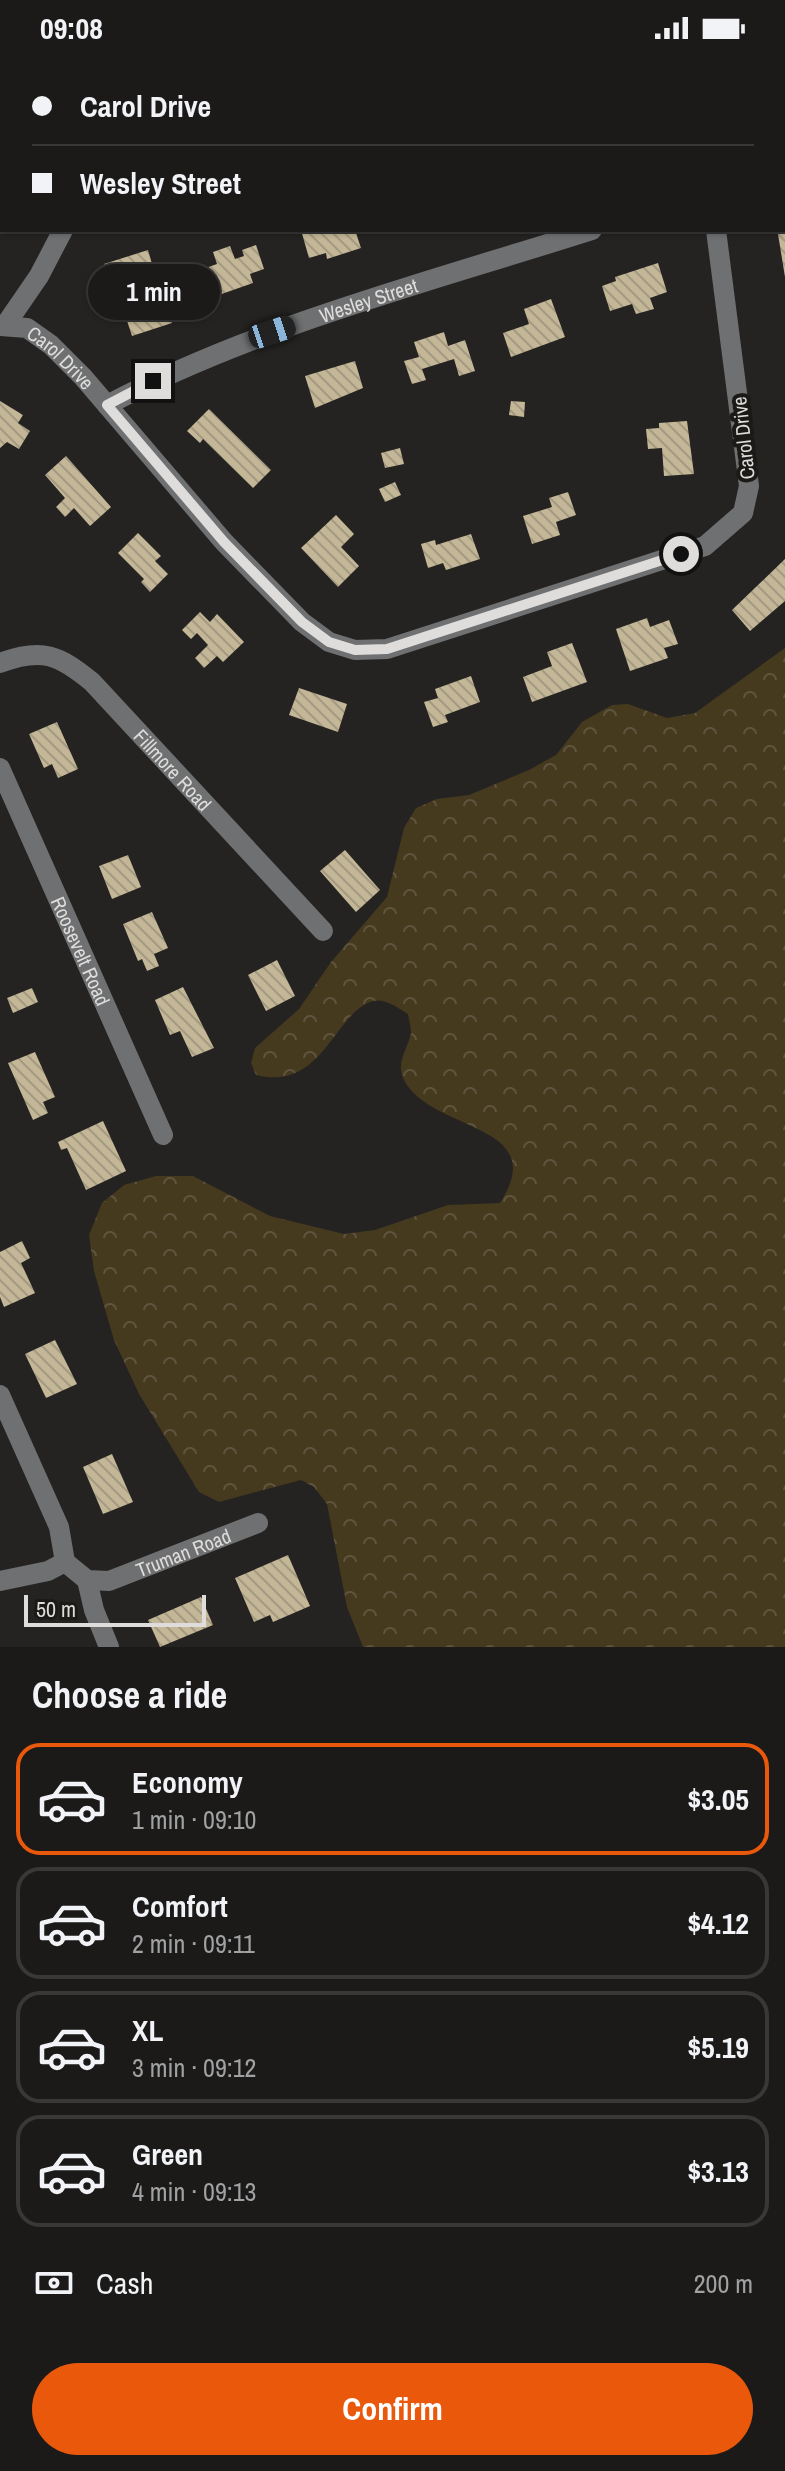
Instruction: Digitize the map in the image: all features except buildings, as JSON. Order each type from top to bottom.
[{"type":"street","name":"Carol Drive","points":[[62,232],[39,276],[3,325],[27,328],[51,345],[107,405],[224,542],[302,622],[329,642],[355,650],[387,649],[705,546],[743,513],[749,486],[716,232]]},
{"type":"street","name":"Wesley Street","points":[[107,405],[176,369],[272,332],[586,232]]},
{"type":"street","name":"Fillmore Road","points":[[0,663],[24,654],[45,654],[68,662],[92,682],[323,931]]},
{"type":"street","name":"Roosevelt Road","points":[[0,768],[163,1135]]},
{"type":"street","points":[[0,1395],[59,1527],[65,1562],[87,1580],[94,1610],[109,1647]]},
{"type":"street","name":"Truman Road","points":[[87,1580],[109,1581],[132,1575],[258,1523]]},
{"type":"street","points":[[0,1581],[48,1571],[65,1562]]},
{"type":"green space","points":[[785,648],[785,1647],[363,1647],[347,1607],[327,1504],[314,1487],[301,1480],[219,1502],[199,1492],[139,1394],[114,1340],[94,1271],[89,1235],[102,1203],[124,1185],[156,1176],[193,1176],[270,1216],[344,1234],[375,1230],[448,1205],[500,1203],[512,1177],[511,1157],[500,1142],[438,1110],[418,1097],[404,1080],[401,1062],[411,1031],[408,1014],[387,1002],[373,1001],[348,1020],[312,1062],[297,1072],[279,1077],[256,1075],[251,1063],[255,1048],[299,1009],[331,962],[387,897],[404,828],[416,808],[437,799],[469,795],[529,770],[556,755],[582,722],[612,705],[628,704],[667,718],[695,713]]},
{"type":"route","points":[[153,381],[107,405],[224,542],[302,622],[329,642],[355,650],[387,649],[681,554]]}]
